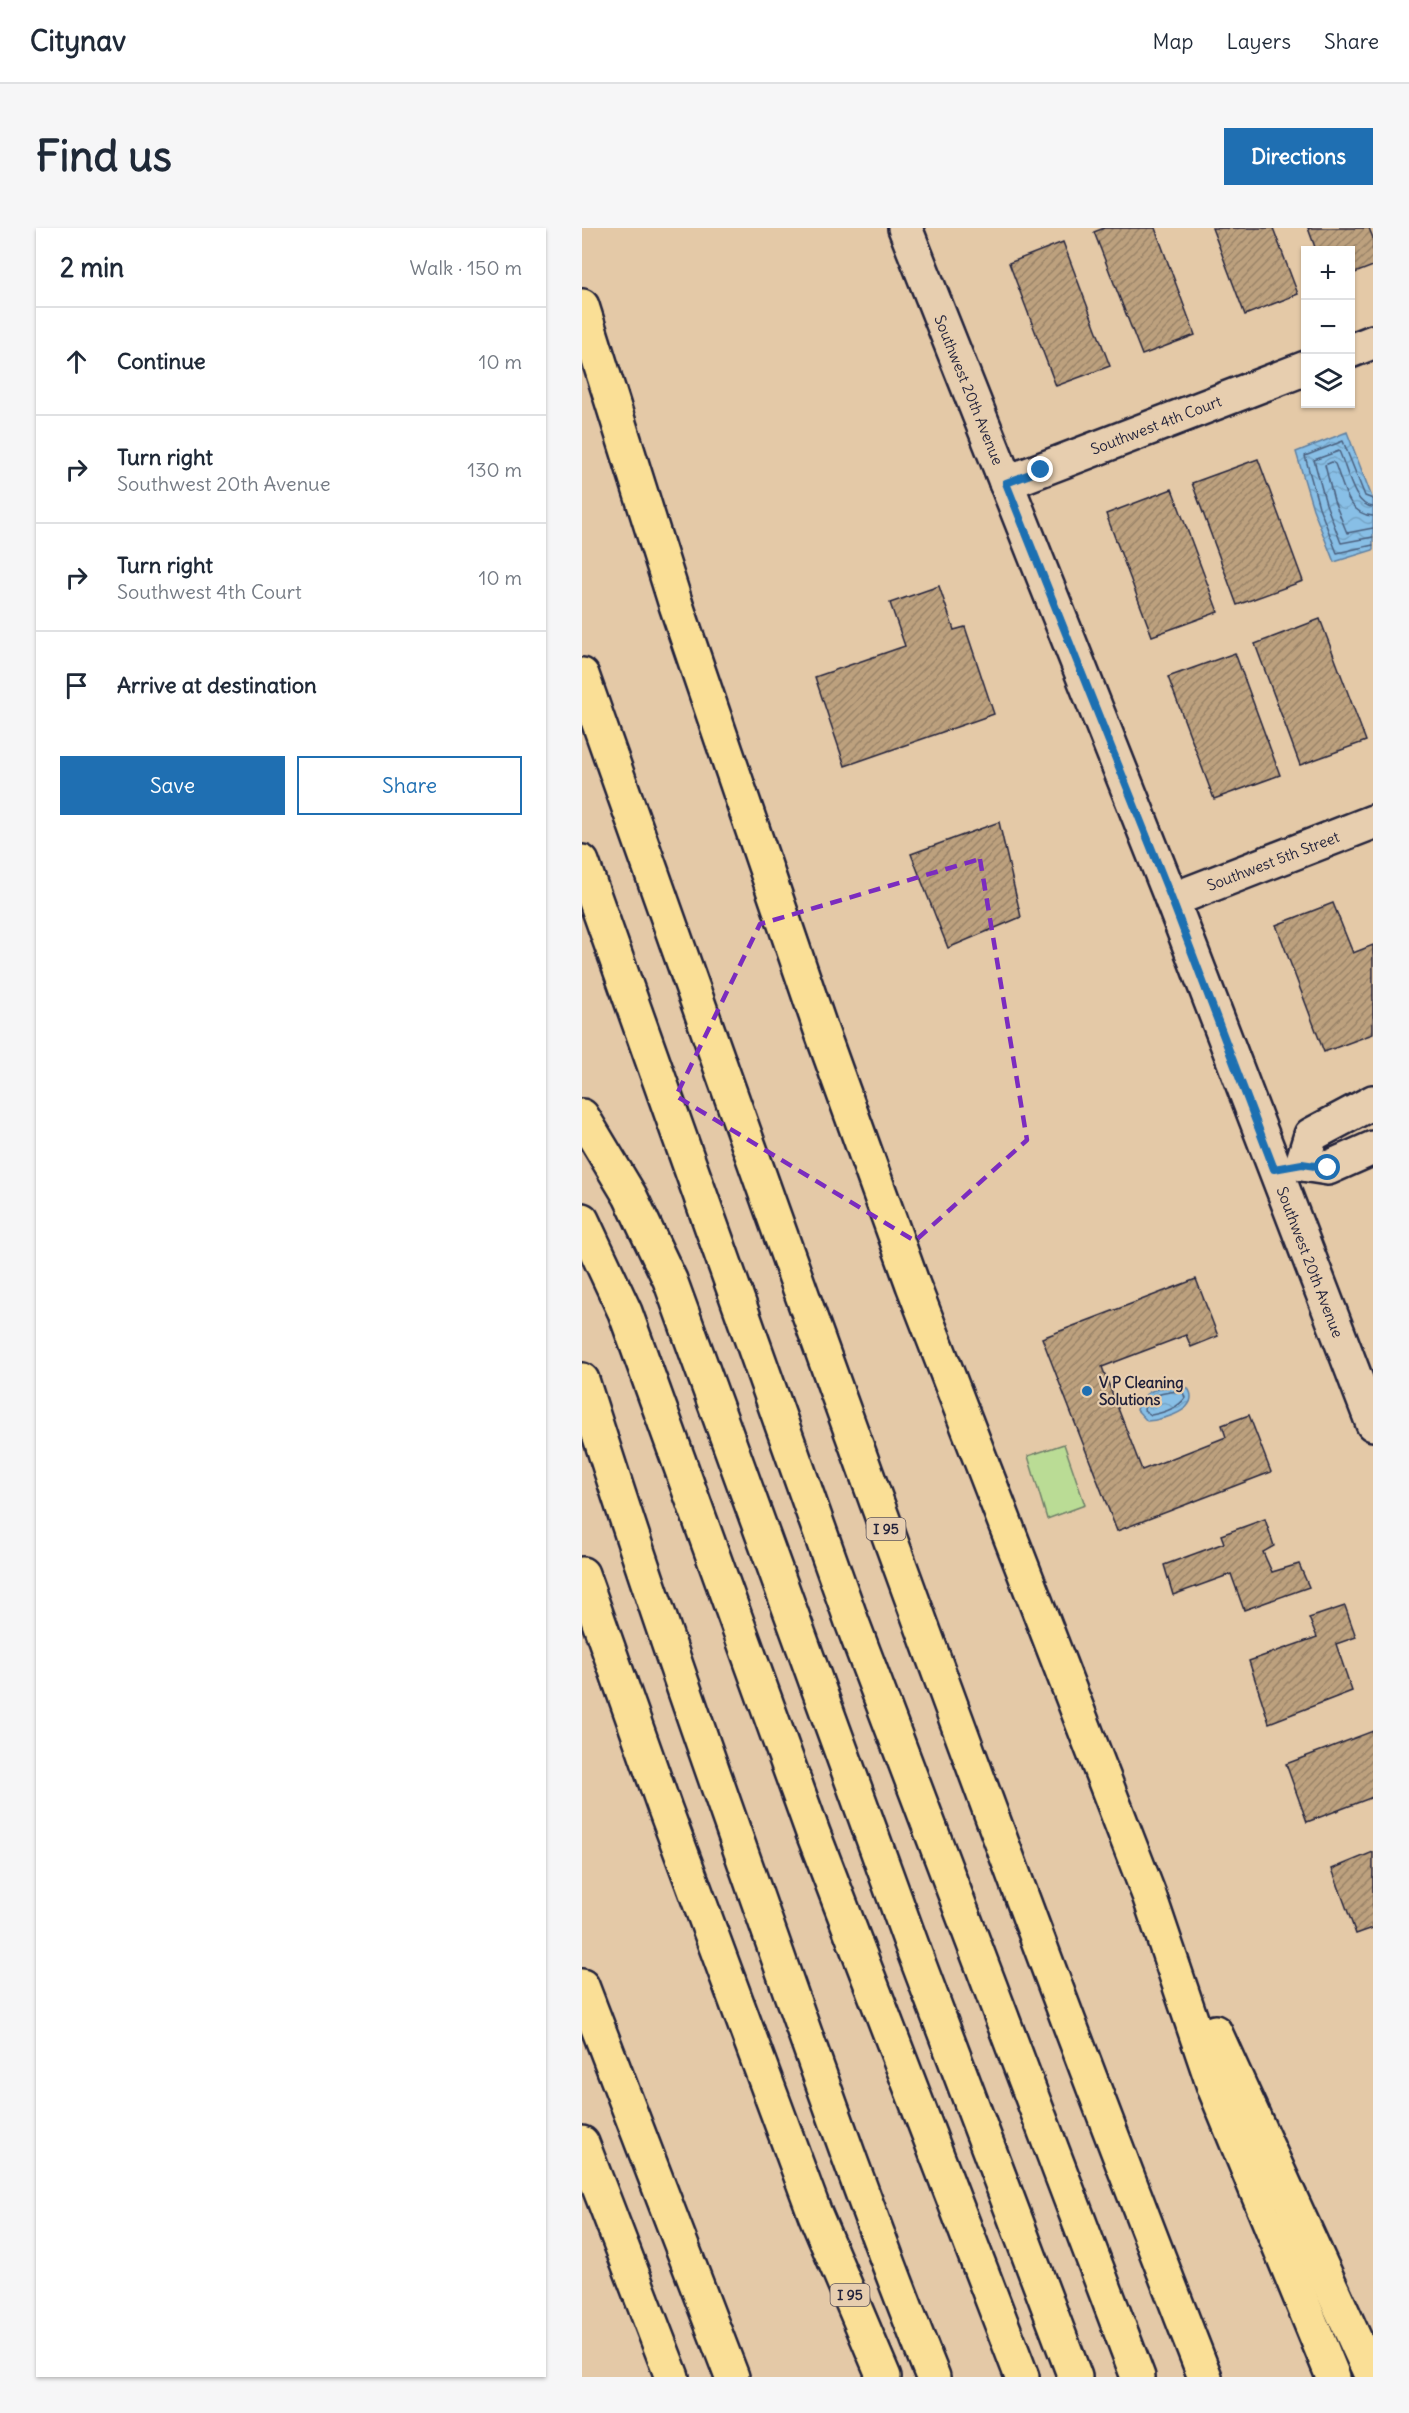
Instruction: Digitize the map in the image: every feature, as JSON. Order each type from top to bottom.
[{"type":"highway","points":[[582,306],[676,605],[825,1041],[957,1400],[1149,1895],[1215,2087],[1333,2377]]},
{"type":"highway","name":"I 95","points":[[582,675],[818,1342],[1051,1974],[1205,2377]]},
{"type":"highway","points":[[582,862],[852,1622],[1138,2377]]},
{"type":"highway","points":[[582,1116],[630,1196],[657,1250],[682,1311],[927,1986],[1075,2377]]},
{"type":"highway","points":[[582,1220],[625,1312],[817,1844],[1022,2377]]},
{"type":"highway","points":[[582,1380],[702,1740],[820,2075],[933,2377]]},
{"type":"highway","name":"I 95","points":[[582,1574],[665,1809],[815,2214],[884,2377]]},
{"type":"highway","points":[[1149,1895],[1236,2077],[1372,2377]]},
{"type":"highway","points":[[582,1986],[732,2377]]},
{"type":"highway","points":[[582,2143],[672,2377]]},
{"type":"highway","points":[[815,2214],[862,2377]]},
{"type":"street","name":"Southwest 20th Avenue","points":[[905,228],[1172,900],[1288,1166],[1373,1424]]},
{"type":"street","points":[[1355,349],[1373,342]]},
{"type":"street","name":"Southwest 4th Court","points":[[1006,483],[1301,370]]},
{"type":"street","name":"Southwest 5th Street","points":[[1172,900],[1373,822]]},
{"type":"street","points":[[1288,1166],[1311,1135],[1373,1102]]},
{"type":"street","points":[[1288,1166],[1328,1168],[1373,1148]]},
{"type":"highlighted area","points":[[980,859],[1027,1140],[915,1241],[676,1096],[760,924]]},
{"type":"green space","points":[[1064,1444],[1085,1505],[1047,1519],[1028,1456]]},
{"type":"water","points":[[1347,432],[1373,500],[1373,550],[1334,562],[1313,509],[1296,452]]},
{"type":"water","points":[[1177,1385],[1188,1389],[1191,1396],[1190,1402],[1181,1411],[1167,1417],[1147,1421],[1137,1410],[1146,1394]]},
{"type":"building","points":[[1104,228],[1155,228],[1195,335],[1142,355],[1094,232]]},
{"type":"building","points":[[1212,228],[1273,228],[1298,294],[1245,315]]},
{"type":"building","points":[[1308,228],[1369,228],[1373,238],[1373,266],[1355,273],[1355,246],[1315,246]]},
{"type":"building","points":[[1063,242],[1110,366],[1056,386],[1009,263]]},
{"type":"building","points":[[1258,459],[1303,581],[1237,605],[1192,483]]},
{"type":"building","points":[[1172,489],[1218,612],[1152,636],[1106,514]]},
{"type":"building","points":[[939,586],[954,630],[965,627],[994,714],[845,766],[815,677],[905,646],[890,603]]},
{"type":"building","points":[[1320,619],[1366,741],[1300,765],[1255,644]]},
{"type":"building","points":[[1235,653],[1280,775],[1214,799],[1168,677]]},
{"type":"building","points":[[999,822],[1021,917],[948,948],[911,854]]},
{"type":"building","points":[[1333,903],[1353,953],[1373,945],[1373,1034],[1324,1052],[1276,925]]},
{"type":"building","name":"V P Cleaning Solutions","points":[[1196,1279],[1218,1336],[1191,1347],[1186,1335],[1102,1367],[1142,1470],[1226,1437],[1222,1425],[1249,1415],[1271,1472],[1117,1531],[1042,1338]]},
{"type":"building","points":[[1265,1519],[1274,1546],[1263,1552],[1272,1572],[1299,1564],[1309,1587],[1244,1610],[1231,1574],[1173,1595],[1164,1565],[1224,1543],[1221,1535]]},
{"type":"building","points":[[1345,1606],[1356,1637],[1336,1644],[1352,1691],[1269,1723],[1249,1661],[1317,1637],[1309,1618]]},
{"type":"building","points":[[1373,1731],[1373,1797],[1307,1822],[1286,1764]]},
{"type":"building","points":[[1373,1852],[1373,1928],[1356,1934],[1332,1869]]},
{"type":"place","name":"V P Cleaning Solutions","points":[[1087,1391]]},
{"type":"route","points":[[1041,470],[1006,483],[1172,900],[1274,1169],[1302,1164],[1328,1168]]}]
